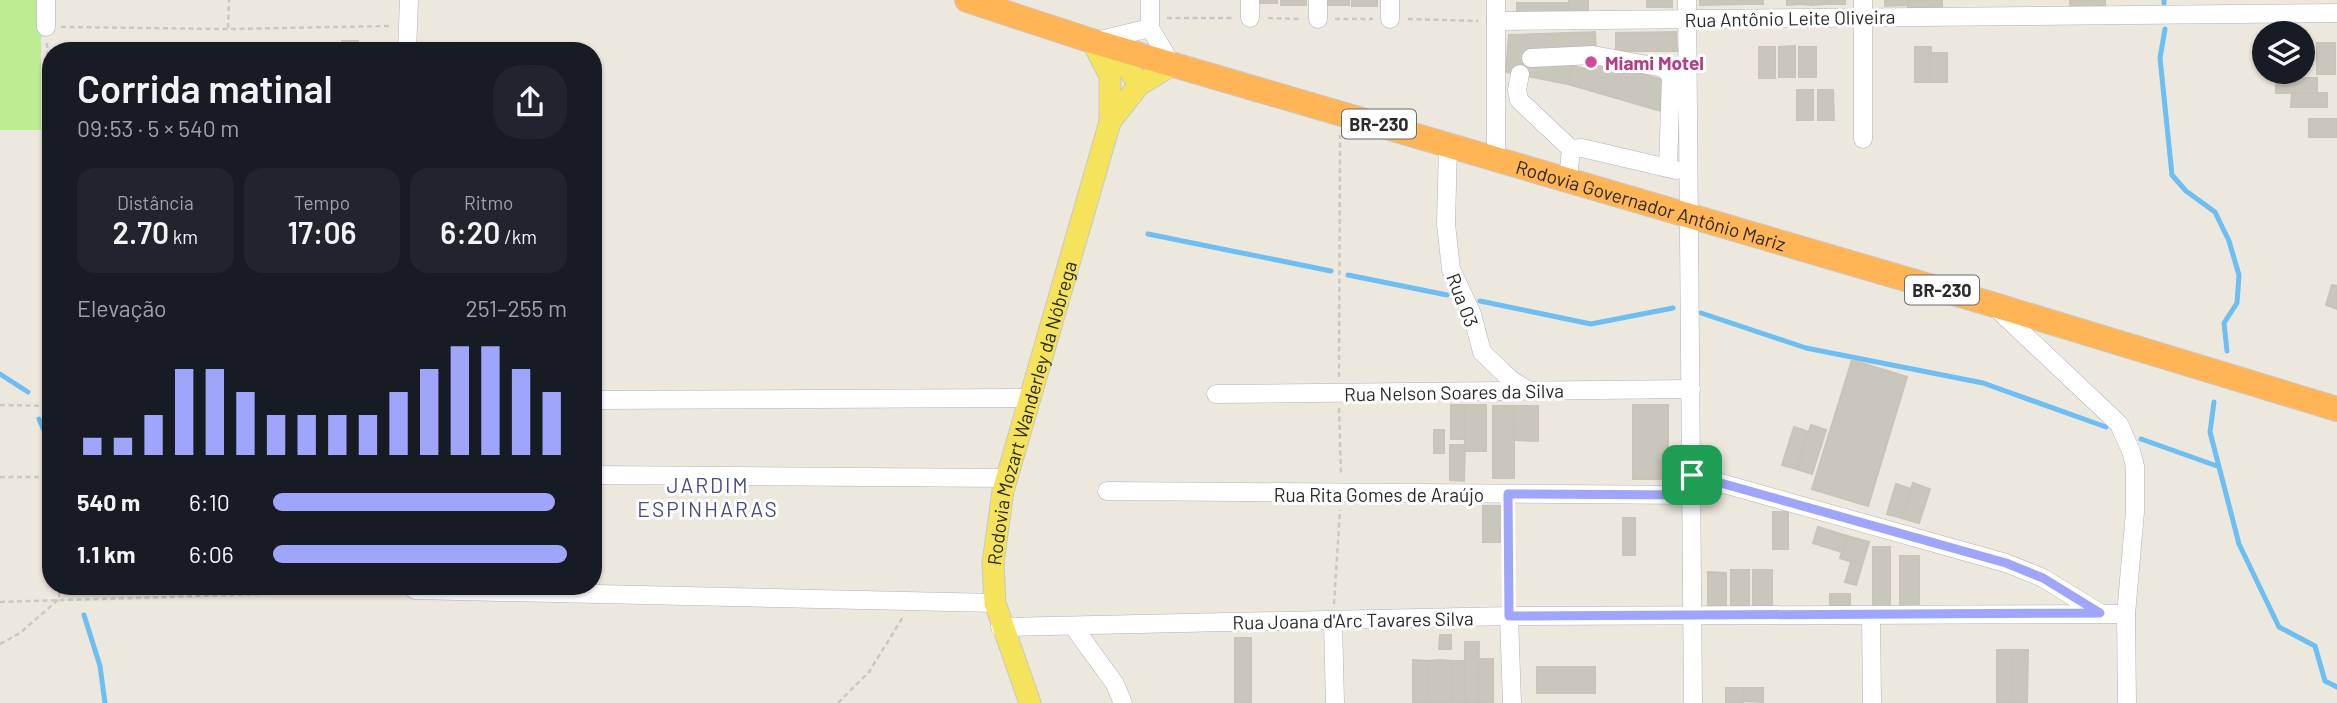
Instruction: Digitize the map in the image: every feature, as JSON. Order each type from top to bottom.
[{"type":"highway","name":"Rodovia Governador Antônio Mariz","points":[[967,0],[1172,65],[1991,303],[2337,409]]},
{"type":"main road","name":"Rodovia Mozart Wanderley da Nóbrega","points":[[1092,41],[1126,76]]},
{"type":"main road","name":"Rodovia Mozart Wanderley da Nóbrega","points":[[1126,76],[1172,65]]},
{"type":"main road","name":"Rodovia Mozart Wanderley da Nóbrega","points":[[1030,703],[1000,628],[995,603],[993,563],[1006,478],[1110,122],[1126,76]]},
{"type":"main road","name":"Rodovia Mozart Wanderley da Nóbrega","points":[[1110,122],[1126,76]]},
{"type":"street","points":[[46,27],[47,0]]},
{"type":"street","points":[[407,42],[409,0]]},
{"type":"street","points":[[1150,0],[1150,27],[1172,65]]},
{"type":"street","points":[[1250,0],[1250,18]]},
{"type":"street","points":[[1318,0],[1318,19]]},
{"type":"street","points":[[1390,0],[1390,19]]},
{"type":"street","points":[[1496,0],[1496,158]]},
{"type":"street","points":[[1687,0],[1686,215],[1693,495],[1693,703]]},
{"type":"street","name":"Rua Antônio Leite Oliveira","points":[[1496,21],[1687,20],[1863,9],[2111,7],[2337,13]]},
{"type":"street","points":[[1863,9],[1863,139]]},
{"type":"street","points":[[1092,41],[1150,27]]},
{"type":"street","points":[[1531,58],[1593,55],[1656,64],[1671,76],[1668,168]]},
{"type":"street","points":[[1520,75],[1517,90],[1519,100],[1571,149],[1582,148],[1687,172]]},
{"type":"street","name":"Rua 03","points":[[1448,144],[1446,224],[1451,269],[1472,314],[1482,352],[1510,379],[1529,391]]},
{"type":"street","points":[[1568,180],[1571,149]]},
{"type":"street","points":[[1991,303],[2119,424],[2127,438],[2135,466],[2135,512],[2126,614],[2127,703]]},
{"type":"street","name":"Rua Nelson Soares da Silva","points":[[1216,394],[1691,389]]},
{"type":"street","points":[[602,400],[1030,398]]},
{"type":"street","points":[[602,475],[1006,478]]},
{"type":"street","points":[[1692,475],[2006,563],[2043,578],[2100,613]]},
{"type":"street","name":"Rua Rita Gomes de Araújo","points":[[1107,491],[1693,495]]},
{"type":"street","points":[[602,593],[995,603]]},
{"type":"street","name":"Rua Joana d'Arc Tavares Silva","points":[[1000,628],[1509,616],[1871,617],[2126,614]]},
{"type":"street","points":[[1509,616],[1512,703]]},
{"type":"street","points":[[1871,617],[1872,703]]},
{"type":"street","points":[[1333,622],[1335,703]]},
{"type":"street","points":[[1073,626],[1115,684],[1123,703]]},
{"type":"path","points":[[228,29],[229,0]]},
{"type":"path","points":[[47,42],[46,27],[228,29],[408,26]]},
{"type":"path","points":[[1339,394],[1340,114]]},
{"type":"path","points":[[0,405],[42,406]]},
{"type":"path","points":[[0,477],[42,477]]},
{"type":"path","points":[[1508,494],[1509,616]]},
{"type":"path","points":[[0,644],[20,633],[59,599],[59,595]]},
{"type":"path","points":[[0,602],[188,595]]},
{"type":"path","points":[[838,703],[869,673],[913,600]]},
{"type":"green space","points":[[0,0],[41,0],[41,130],[0,130]]},
{"type":"building","points":[[1256,0],[1277,0],[1277,3],[1256,3]]},
{"type":"building","points":[[1281,0],[1306,0],[1306,5],[1281,5]]},
{"type":"building","points":[[1325,0],[1349,0],[1349,5],[1325,5]]},
{"type":"building","points":[[1352,0],[1377,0],[1377,6],[1352,6]]},
{"type":"building","points":[[1569,0],[1588,0],[1588,12],[1569,12]]},
{"type":"building","points":[[1647,0],[1672,0],[1672,7],[1647,7]]},
{"type":"building","points":[[1700,0],[1746,0],[1746,4],[1700,5]]},
{"type":"building","points":[[1746,0],[1763,0],[1763,4],[1746,4]]},
{"type":"building","points":[[1787,0],[1800,0],[1800,4],[1787,5]]},
{"type":"building","points":[[1800,0],[1812,0],[1812,5],[1800,4]]},
{"type":"building","points":[[1812,0],[1826,0],[1826,4],[1812,5]]},
{"type":"building","points":[[1826,0],[1845,0],[1845,4],[1826,4]]},
{"type":"building","points":[[1885,0],[1908,0],[1908,5],[1885,6]]},
{"type":"building","points":[[1908,0],[1942,0],[1942,11],[1908,10]]},
{"type":"building","points":[[2070,0],[2105,0],[2105,6],[2070,6]]},
{"type":"building","points":[[1517,3],[1569,3],[1569,12],[1517,12]]},
{"type":"building","points":[[1595,32],[1596,50],[1526,57],[1572,66],[1568,84],[1506,72],[1509,35]]},
{"type":"building","points":[[1676,32],[1677,51],[1616,51],[1616,33]]},
{"type":"building","points":[[2317,43],[2335,43],[2335,74],[2317,74]]},
{"type":"building","points":[[1795,46],[1795,77],[1779,77],[1779,47]]},
{"type":"building","points":[[1759,47],[1775,47],[1775,78],[1759,78]]},
{"type":"building","points":[[1799,47],[1816,47],[1816,77],[1799,77]]},
{"type":"building","points":[[1915,47],[1931,47],[1930,82],[1915,82]]},
{"type":"building","points":[[1931,53],[1947,53],[1947,82],[1930,82]]},
{"type":"building","points":[[1589,58],[1666,81],[1664,112],[1568,84],[1572,66],[1586,69]]},
{"type":"building","points":[[2317,78],[2317,93],[2276,93],[2276,84],[2315,84]]},
{"type":"building","points":[[1797,90],[1813,90],[1813,120],[1797,120]]},
{"type":"building","points":[[1818,90],[1833,90],[1834,120],[1818,120]]},
{"type":"building","points":[[2292,93],[2327,93],[2327,107],[2291,107]]},
{"type":"building","points":[[2309,119],[2337,119],[2337,137],[2309,137]]},
{"type":"building","points":[[2332,285],[2337,286],[2337,309],[2326,305]]},
{"type":"building","points":[[1852,360],[1907,377],[1868,506],[1812,489]]},
{"type":"building","points":[[1451,405],[1465,405],[1465,439],[1451,439]]},
{"type":"building","points":[[1465,405],[1486,405],[1486,451],[1465,451]]},
{"type":"building","points":[[1633,405],[1668,405],[1668,479],[1633,479]]},
{"type":"building","points":[[1493,406],[1514,406],[1514,478],[1493,478]]},
{"type":"building","points":[[1514,406],[1538,406],[1538,441],[1515,440]]},
{"type":"building","points":[[1811,425],[1826,430],[1812,474],[1797,469]]},
{"type":"building","points":[[1794,427],[1809,432],[1797,469],[1782,465]]},
{"type":"building","points":[[1434,430],[1444,430],[1444,453],[1434,453]]},
{"type":"building","points":[[1450,445],[1465,445],[1464,481],[1450,480]]},
{"type":"building","points":[[1913,483],[1930,489],[1919,523],[1902,518]]},
{"type":"building","points":[[1896,484],[1911,489],[1902,518],[1887,514]]},
{"type":"building","points":[[1483,506],[1500,506],[1500,542],[1483,542]]},
{"type":"building","points":[[1773,512],[1788,512],[1788,549],[1773,549]]},
{"type":"building","points":[[1623,518],[1635,518],[1635,555],[1623,555]]},
{"type":"building","points":[[1818,527],[1847,536],[1842,552],[1813,543]]},
{"type":"building","points":[[1847,536],[1869,542],[1862,565],[1840,558]]},
{"type":"building","points":[[1873,547],[1890,547],[1890,608],[1873,608]]},
{"type":"building","points":[[1900,556],[1919,556],[1919,607],[1900,607]]},
{"type":"building","points":[[1851,562],[1862,565],[1856,585],[1845,582]]},
{"type":"building","points":[[1731,570],[1749,570],[1749,606],[1731,606]]},
{"type":"building","points":[[1753,570],[1772,570],[1772,606],[1753,606]]},
{"type":"building","points":[[1708,572],[1726,573],[1726,607],[1708,607]]},
{"type":"building","points":[[1830,594],[1850,594],[1850,607],[1830,607]]},
{"type":"building","points":[[1440,635],[1451,635],[1451,649],[1439,649]]},
{"type":"building","points":[[1235,638],[1251,638],[1251,703],[1235,703]]},
{"type":"building","points":[[1465,642],[1479,642],[1478,703],[1465,703]]},
{"type":"building","points":[[1997,650],[2013,650],[2013,703],[1997,703]]},
{"type":"building","points":[[2013,650],[2028,650],[2027,703],[2013,703]]},
{"type":"building","points":[[1479,659],[1493,659],[1493,703],[1478,703]]},
{"type":"building","points":[[1413,660],[1427,661],[1427,703],[1413,703]]},
{"type":"building","points":[[1440,660],[1440,703],[1427,703],[1427,661]]},
{"type":"building","points":[[1440,660],[1453,661],[1452,703],[1440,703]]},
{"type":"building","points":[[1453,661],[1465,661],[1465,703],[1452,703]]},
{"type":"building","points":[[1537,667],[1595,667],[1595,693],[1537,693]]},
{"type":"building","points":[[1726,688],[1743,688],[1743,703],[1726,703]]},
{"type":"building","points":[[1743,688],[1763,688],[1763,702],[1743,701]]},
{"type":"waterway","points":[[2165,29],[2160,58],[2172,175],[2186,191],[2215,212],[2229,241],[2239,275],[2237,303],[2224,323],[2227,351]]},
{"type":"waterway","points":[[1148,234],[1331,271]]},
{"type":"waterway","points":[[1348,275],[1447,295]]},
{"type":"waterway","points":[[1480,301],[1591,324],[1673,308]]},
{"type":"waterway","points":[[1701,313],[1806,348],[1983,383],[2106,427]]},
{"type":"waterway","points":[[0,374],[28,392]]},
{"type":"waterway","points":[[2214,402],[2210,432],[2239,544],[2279,627],[2315,646],[2325,681],[2337,687]]},
{"type":"waterway","points":[[39,419],[42,426]]},
{"type":"waterway","points":[[2141,439],[2217,466]]},
{"type":"waterway","points":[[84,615],[100,666],[105,703]]},
{"type":"place","name":"Miami Motel","points":[[1591,62]]},
{"type":"district","name":"JARDIM ESPINHARAS","points":[[708,496]]},
{"type":"route","points":[[1692,475],[2006,563],[2043,578],[2100,613],[1871,617],[1509,616],[1508,494],[1693,495],[1692,475]]}]
